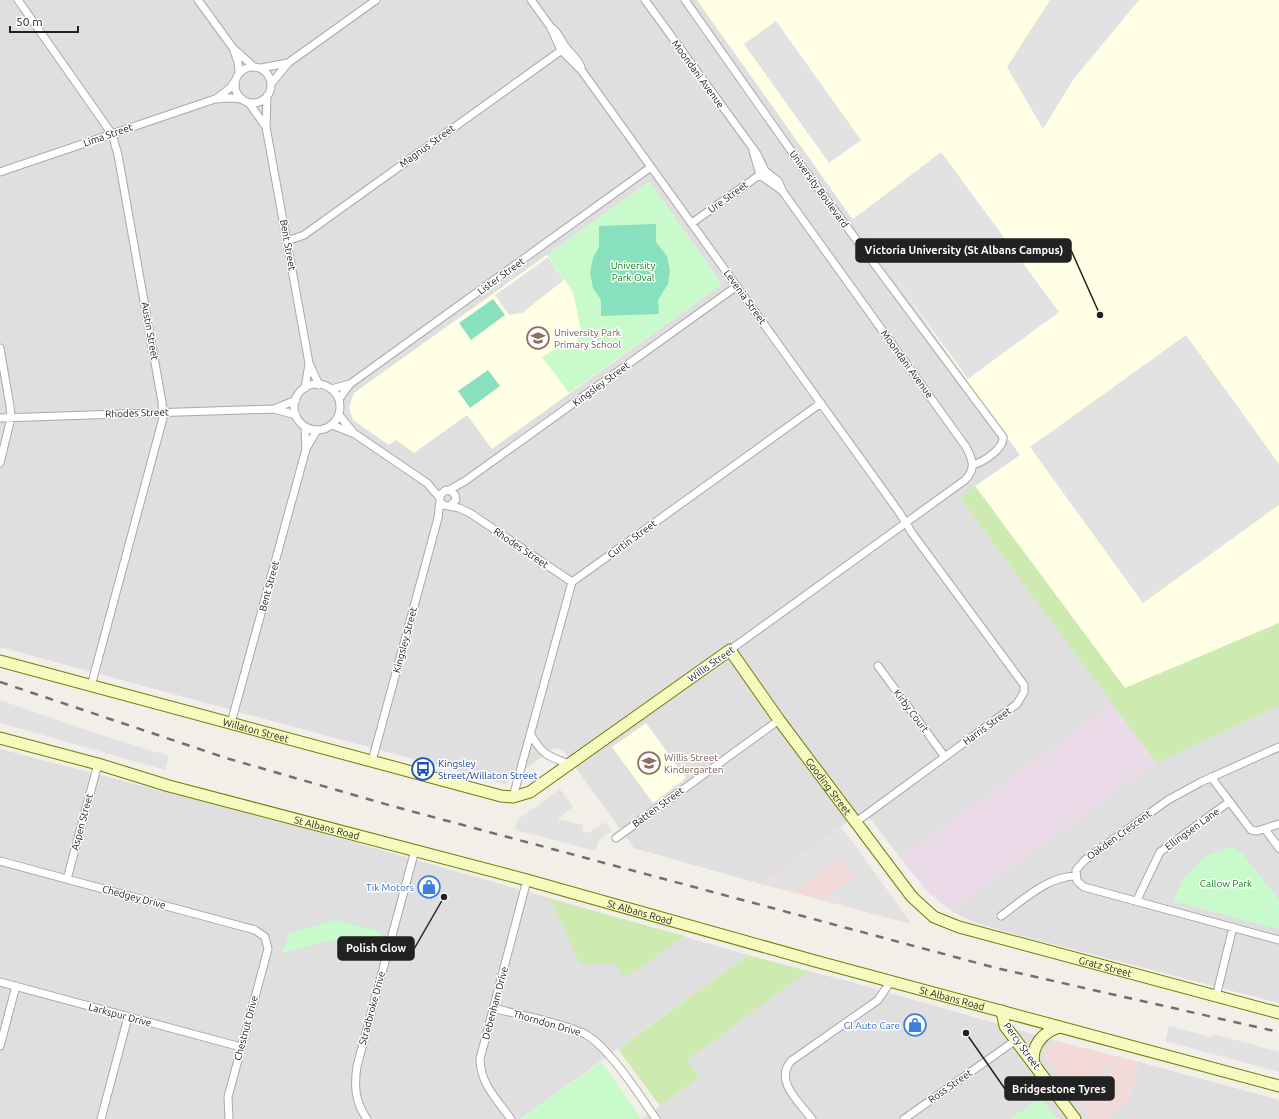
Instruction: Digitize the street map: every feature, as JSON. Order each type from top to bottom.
[{"type":"street","name":"Austin Street","points":[[18,0],[112,134],[118,155],[163,412],[91,686]]},
{"type":"street","points":[[198,0],[232,48],[238,62],[239,72],[235,81],[236,91],[242,99],[249,103],[259,102],[267,96],[271,84],[288,63],[376,0]]},
{"type":"street","name":"Levenia Street","points":[[531,0],[550,26],[559,33],[563,48],[578,60],[582,71],[821,403],[906,524]]},
{"type":"street","name":"Moondani Avenue","points":[[645,0],[761,160],[762,173],[778,181],[783,192],[966,447],[973,466]]},
{"type":"street","name":"University Boulevard","points":[[684,0],[806,172],[1003,437],[1002,442],[990,456],[973,466]]},
{"type":"street","points":[[232,48],[253,66],[261,68],[288,63]]},
{"type":"street","name":"Magnus Street","points":[[287,241],[304,235],[563,48]]},
{"type":"street","points":[[239,72],[253,66]]},
{"type":"street","points":[[261,68],[268,75],[271,84]]},
{"type":"street","name":"Lima Street","points":[[215,99],[230,88],[235,81]]},
{"type":"street","name":"Bent Street","points":[[267,96],[266,127],[309,364],[319,385]]},
{"type":"street","name":"Lima Street","points":[[0,172],[215,99],[242,99]]},
{"type":"street","name":"Bent Street","points":[[249,103],[266,127]]},
{"type":"street","name":"Lister Street","points":[[339,399],[350,384],[651,167]]},
{"type":"street","name":"Ure Street","points":[[692,224],[762,173]]},
{"type":"street","name":"Kingsley Street","points":[[447,490],[465,481],[737,286]]},
{"type":"street","points":[[0,348],[11,418],[0,462]]},
{"type":"street","name":"Bent Street","points":[[305,388],[309,364]]},
{"type":"street","name":"Lister Street","points":[[331,389],[350,384]]},
{"type":"street","points":[[319,385],[331,389],[339,399],[339,415],[332,425],[317,430],[305,427],[296,415],[296,400],[305,388],[319,385]]},
{"type":"street","name":"Rhodes Street","points":[[274,409],[296,400]]},
{"type":"street","name":"Curtin Street","points":[[572,582],[821,403]]},
{"type":"street","name":"Rhodes Street","points":[[0,418],[274,409],[296,415]]},
{"type":"street","points":[[339,415],[355,434]]},
{"type":"street","points":[[332,425],[355,434],[426,484],[440,499],[443,505],[449,506],[456,497],[447,490],[426,484]]},
{"type":"street","name":"Bent Street","points":[[305,427],[306,449]]},
{"type":"street","name":"Bent Street","points":[[231,723],[306,449],[317,430]]},
{"type":"street","points":[[906,524],[965,480],[972,471],[973,466]]},
{"type":"street","name":"Kingsley Street","points":[[456,497],[465,481]]},
{"type":"street","points":[[440,499],[441,493],[447,490]]},
{"type":"street","name":"Rhodes Street","points":[[456,497],[470,513],[572,582]]},
{"type":"street","name":"Kingsley Street","points":[[372,761],[438,518],[440,499]]},
{"type":"street","name":"Rhodes Street","points":[[449,506],[470,513]]},
{"type":"street","name":"Kingsley Street","points":[[438,518],[449,506]]},
{"type":"street","name":"Willis Street","points":[[513,797],[530,792],[906,524]]},
{"type":"street","name":"Harris Street","points":[[856,822],[1017,704],[1024,692],[1024,685],[906,524]]},
{"type":"street","points":[[513,797],[572,582]]},
{"type":"street","name":"Gooding Street","points":[[730,650],[778,720],[912,897],[934,917]]},
{"type":"street","name":"Willaton Street","points":[[0,661],[500,796],[513,797]]},
{"type":"street","name":"Kirby Court","points":[[878,666],[945,757]]},
{"type":"street","name":"Batten Street","points":[[616,838],[778,720]]},
{"type":"street","points":[[531,735],[547,757],[569,764]]},
{"type":"street","name":"St Albans Road","points":[[0,738],[98,764],[169,786],[527,880],[891,981],[1279,1086]]},
{"type":"street","name":"Oakden Crescent","points":[[1076,876],[1076,870],[1084,860],[1168,800],[1211,777],[1279,747]]},
{"type":"street","name":"Aspen Street","points":[[67,879],[98,764]]},
{"type":"street","points":[[1211,777],[1251,830],[1257,831],[1279,824]]},
{"type":"street","name":"Ellingsen Lane","points":[[1136,902],[1160,852],[1229,802]]},
{"type":"street","points":[[1265,829],[1279,848]]},
{"type":"street","name":"Stradbroke Drive","points":[[367,1119],[361,1110],[356,1094],[355,1080],[357,1066],[415,850]]},
{"type":"street","name":"Chedgey Drive","points":[[0,861],[255,930],[265,937]]},
{"type":"street","points":[[1001,916],[1050,881],[1064,876],[1076,876],[1079,884],[1084,887],[1279,940]]},
{"type":"street","name":"Debenham Drive","points":[[511,1119],[486,1084],[480,1067],[482,1052],[493,1008],[527,880]]},
{"type":"street","name":"Gratz Street","points":[[934,917],[959,927],[1279,1013]]},
{"type":"street","points":[[1216,997],[1233,927]]},
{"type":"street","name":"Chestnut Drive","points":[[229,1119],[228,1097],[268,949],[265,937]]},
{"type":"street","points":[[812,1119],[786,1084],[784,1074],[786,1067],[791,1061],[878,1000],[891,981]]},
{"type":"street","name":"Larkspur Drive","points":[[0,982],[241,1047]]},
{"type":"street","points":[[0,1046],[16,986]]},
{"type":"street","name":"Thorndon Drive","points":[[493,1008],[560,1026],[588,1036],[610,1057],[656,1119]]},
{"type":"street","name":"Percy Street","points":[[1002,1011],[1005,1026],[1075,1119]]},
{"type":"street","points":[[101,1119],[128,1017]]},
{"type":"street","points":[[1034,1064],[1033,1052],[1046,1032],[1060,1027]]},
{"type":"street","name":"Ross Street","points":[[904,1119],[1016,1040]]},
{"type":"shaded area","points":[[0,0],[697,0],[1020,455],[960,498],[1113,704],[900,858],[864,810],[761,884],[634,848],[563,750],[554,748],[505,784],[0,647]]},
{"type":"shaded area","points":[[697,0],[1279,0],[1279,623],[1125,688],[975,486],[1020,455]]},
{"type":"shaded area","points":[[1050,0],[1139,0],[1073,80],[1043,129],[1007,67]]},
{"type":"shaded area","points":[[776,21],[861,140],[829,163],[744,44]]},
{"type":"shaded area","points":[[941,152],[1059,312],[968,379],[852,220]]},
{"type":"shaded area","name":"University Park Primary School","points":[[649,182],[722,284],[492,449],[467,415],[414,453],[396,440],[389,445],[353,420],[349,407],[354,393]]},
{"type":"shaded area","points":[[548,257],[564,280],[522,313],[509,315],[495,295]]},
{"type":"shaded area","points":[[1186,335],[1279,464],[1279,505],[1143,603],[1030,447]]},
{"type":"shaded area","points":[[0,700],[98,734],[169,756],[165,770],[0,723]]},
{"type":"shaded area","points":[[1113,704],[1156,763],[951,911],[929,893],[900,858]]},
{"type":"shaded area","points":[[1279,706],[1279,1003],[1006,932],[974,922],[951,911],[1156,763]]},
{"type":"shaded area","name":"Willis Street Kindergarten","points":[[646,723],[686,778],[653,803],[612,747]]},
{"type":"shaded area","points":[[0,749],[301,827],[748,955],[520,1119],[0,1119]]},
{"type":"shaded area","points":[[560,789],[573,807],[557,819],[583,825],[582,831],[589,833],[606,822],[612,831],[599,840],[596,851],[515,830],[517,820]]},
{"type":"shaded area","points":[[841,827],[911,924],[761,884]]},
{"type":"shaded area","points":[[841,827],[910,921],[822,900],[854,876],[840,857],[793,892],[765,884]]},
{"type":"shaded area","points":[[808,971],[1057,1041],[1049,1047],[1047,1060],[1091,1119],[642,1119],[699,1078],[686,1060]]},
{"type":"shaded area","points":[[1169,1026],[1210,1037],[1214,1034],[1279,1052],[1279,1072],[1165,1041]]},
{"type":"shaded area","points":[[1057,1041],[1139,1062],[1129,1102],[1107,1119],[1091,1119],[1047,1060],[1049,1047]]},
{"type":"shaded area","points":[[1139,1062],[1279,1100],[1279,1119],[1107,1119],[1129,1102]]},
{"type":"shaded area","points":[[1107,1066],[1112,1069],[1094,1095],[1089,1092]]},
{"type":"green space","name":"University Park Oval","points":[[649,182],[722,284],[569,393],[542,357],[559,347],[562,350],[574,348],[581,330],[573,292],[547,255]]},
{"type":"green space","points":[[656,224],[656,242],[667,256],[670,270],[668,284],[658,300],[659,314],[601,316],[601,300],[593,288],[590,273],[593,258],[599,247],[599,226]]},
{"type":"green space","points":[[493,299],[505,315],[471,340],[459,323]]},
{"type":"green space","points":[[488,370],[500,386],[470,408],[458,391]]},
{"type":"green space","points":[[975,486],[1125,688],[1279,623],[1279,706],[1156,763],[960,498]]},
{"type":"green space","name":"Callow Park","points":[[1230,847],[1242,853],[1279,900],[1279,929],[1173,901],[1183,879],[1203,858]]},
{"type":"green space","points":[[550,899],[685,936],[625,978],[615,964],[580,964]]},
{"type":"green space","points":[[336,920],[382,932],[376,952],[330,940],[280,954],[286,944],[289,933]]},
{"type":"green space","points":[[748,955],[808,971],[687,1060],[699,1078],[660,1106],[618,1049]]},
{"type":"green space","points":[[601,1062],[642,1119],[525,1119],[523,1117]]},
{"type":"green space","points":[[1041,1097],[1057,1119],[1010,1119]]},
{"type":"railway","points":[[0,682],[226,758],[392,806],[996,968],[1279,1032]]},
{"type":"place","name":"Victoria University (St Albans Campus)","points":[[1100,315]]},
{"type":"place","name":"University Park Primary School","points":[[538,338]]},
{"type":"place","name":"Willis Street Kindergarten","points":[[649,763]]},
{"type":"place","name":"Kingsley Street/Willaton Street","points":[[423,769]]},
{"type":"place","name":"Tik Motors","points":[[429,887]]},
{"type":"place","name":"Polish Glow","points":[[444,897]]},
{"type":"place","name":"GI Auto Care","points":[[915,1025]]},
{"type":"place","name":"Bridgestone Tyres","points":[[966,1033]]}]
